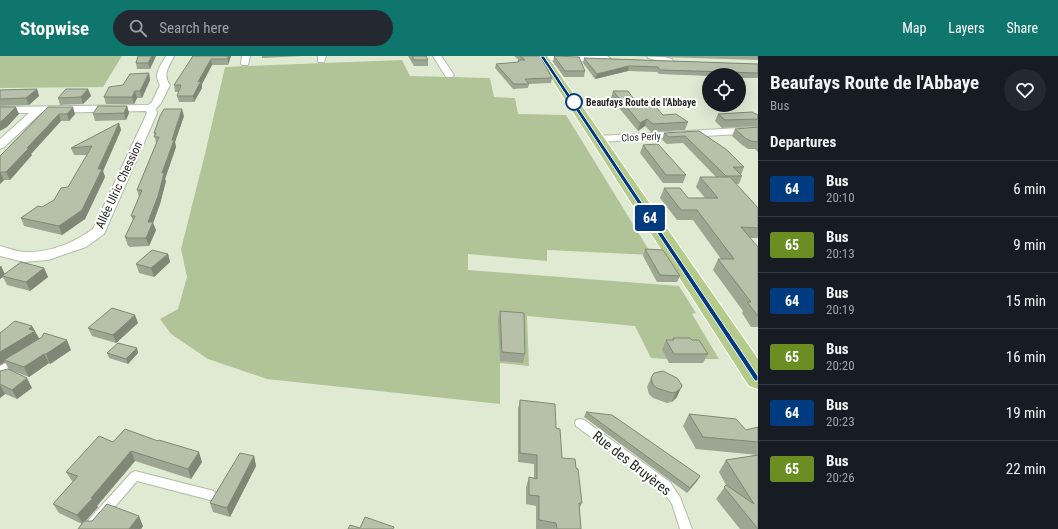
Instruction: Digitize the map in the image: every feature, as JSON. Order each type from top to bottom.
[{"type":"main road","points":[[543,56],[598,140],[752,366]]},
{"type":"street","name":"Allée Ulric Chession","points":[[0,251],[24,257],[48,255],[82,244],[99,231],[152,113],[151,108],[156,103],[165,85],[161,79],[161,75],[170,56]]},
{"type":"street","points":[[437,56],[449,75]]},
{"type":"street","points":[[543,56],[617,60]]},
{"type":"street","points":[[648,58],[673,62]]},
{"type":"street","points":[[0,110],[151,108]]},
{"type":"street","points":[[0,145],[38,110]]},
{"type":"street","name":"Clos Perly","points":[[598,140],[757,130]]},
{"type":"lane","points":[[0,371],[24,355]]},
{"type":"lane","name":"Rue des Bruyères","points":[[580,423],[666,486],[674,494],[679,503],[686,529]]},
{"type":"lane","points":[[88,529],[135,476],[210,495]]},
{"type":"green space","points":[[0,56],[122,56],[103,87],[0,88]]},
{"type":"green space","points":[[402,60],[410,76],[490,78],[494,97],[515,98],[518,114],[566,115],[652,255],[547,250],[547,261],[468,254],[468,270],[679,286],[696,313],[692,314],[719,359],[700,359],[663,350],[667,359],[651,358],[635,326],[527,316],[529,366],[500,363],[500,404],[267,379],[208,359],[171,334],[160,319],[178,309],[187,277],[181,249],[225,67]]},
{"type":"building","points":[[138,56],[152,56],[148,63],[136,63]]},
{"type":"building","points":[[193,56],[228,56],[228,59],[211,59],[198,82],[201,81],[193,96],[177,96],[181,85],[174,85]]},
{"type":"building","points":[[412,56],[426,56],[428,60],[414,60]]},
{"type":"building","points":[[520,56],[540,56],[552,78],[525,79],[529,84],[514,84],[496,64],[525,60]]},
{"type":"building","points":[[554,56],[579,57],[585,71],[565,71]]},
{"type":"building","points":[[584,58],[758,64],[758,73],[746,73],[746,68],[702,68],[702,71],[660,70],[658,67],[629,66],[597,74]]},
{"type":"building","points":[[149,73],[140,91],[135,91],[132,97],[104,97],[109,87],[123,85],[130,74]]},
{"type":"building","points":[[37,89],[26,98],[0,99],[0,90]]},
{"type":"building","points":[[66,89],[88,89],[81,97],[58,98]]},
{"type":"building","points":[[613,91],[628,91],[638,105],[654,105],[663,115],[676,114],[688,122],[653,124],[647,119],[640,123]]},
{"type":"building","points":[[98,106],[127,106],[124,113],[93,114]]},
{"type":"building","points":[[0,107],[16,107],[0,122]]},
{"type":"building","points":[[48,107],[73,107],[67,114],[59,114],[6,172],[0,172],[0,156]]},
{"type":"building","points":[[164,109],[182,109],[172,140],[174,140],[162,173],[164,173],[158,196],[148,222],[153,222],[146,238],[126,238],[127,237],[125,237],[135,216],[131,216],[142,190],[137,190],[159,137],[154,137],[156,133],[154,133]]},
{"type":"building","points":[[752,112],[758,115],[758,119],[725,120],[718,114]]},
{"type":"building","points":[[119,123],[98,169],[102,169],[82,210],[59,226],[21,218],[38,206],[42,207],[54,200],[61,188],[68,187],[92,146],[71,148]]},
{"type":"building","points":[[758,127],[758,142],[745,138],[735,129]]},
{"type":"building","points":[[699,131],[727,150],[744,167],[733,167],[742,176],[726,176],[685,136],[669,137],[664,133]]},
{"type":"building","points":[[658,144],[686,175],[666,175],[643,145]]},
{"type":"building","points":[[700,177],[730,177],[758,208],[758,228],[741,227],[758,247],[758,316],[747,302],[751,302],[718,259],[734,259],[697,210],[681,210],[664,188],[680,188],[688,198],[718,198]]},
{"type":"building","points":[[645,249],[663,250],[680,276],[660,275]]},
{"type":"building","points":[[152,250],[168,254],[151,268],[136,264]]},
{"type":"building","points":[[21,262],[44,268],[26,282],[2,276]]},
{"type":"building","points":[[112,308],[135,315],[113,335],[88,328]]},
{"type":"building","points":[[500,311],[524,313],[525,354],[502,352]]},
{"type":"building","points":[[15,321],[32,326],[29,329],[35,331],[0,352],[0,333]]},
{"type":"building","points":[[44,333],[67,340],[24,367],[4,360],[42,337]]},
{"type":"building","points":[[673,338],[690,338],[692,340],[699,340],[708,354],[674,354],[666,340],[674,340]]},
{"type":"building","points":[[118,343],[137,348],[126,359],[107,353]]},
{"type":"building","points":[[8,369],[27,378],[12,390],[0,384],[0,371]]},
{"type":"building","points":[[663,371],[677,378],[682,385],[681,388],[672,393],[657,388],[653,385],[651,378],[654,373]]},
{"type":"building","points":[[520,400],[555,404],[556,428],[560,429],[562,458],[575,459],[576,468],[578,469],[582,503],[579,503],[581,529],[557,529],[556,523],[539,520],[539,496],[529,495],[529,477],[537,479],[537,455],[520,453]]},
{"type":"building","points":[[586,412],[612,415],[700,476],[690,488]]},
{"type":"building","points":[[689,414],[736,419],[746,430],[758,427],[758,442],[703,437]]},
{"type":"building","points":[[125,429],[158,441],[159,440],[199,452],[188,469],[131,451],[91,498],[93,498],[77,515],[53,504],[78,476],[66,472],[99,436],[113,442]]},
{"type":"building","points":[[240,453],[254,456],[227,508],[210,503]]},
{"type":"building","points":[[758,455],[758,529],[724,487],[726,485],[754,504],[726,460]]},
{"type":"building","points":[[107,504],[139,516],[129,529],[78,529],[84,521],[92,521]]},
{"type":"building","points":[[365,517],[394,527],[393,529],[348,529],[350,525],[360,528]]},
{"type":"bus line","name":"64","points":[[542,56],[758,379]]},
{"type":"place","name":"Beaufays Route de l'Abbaye","points":[[574,102]]}]
